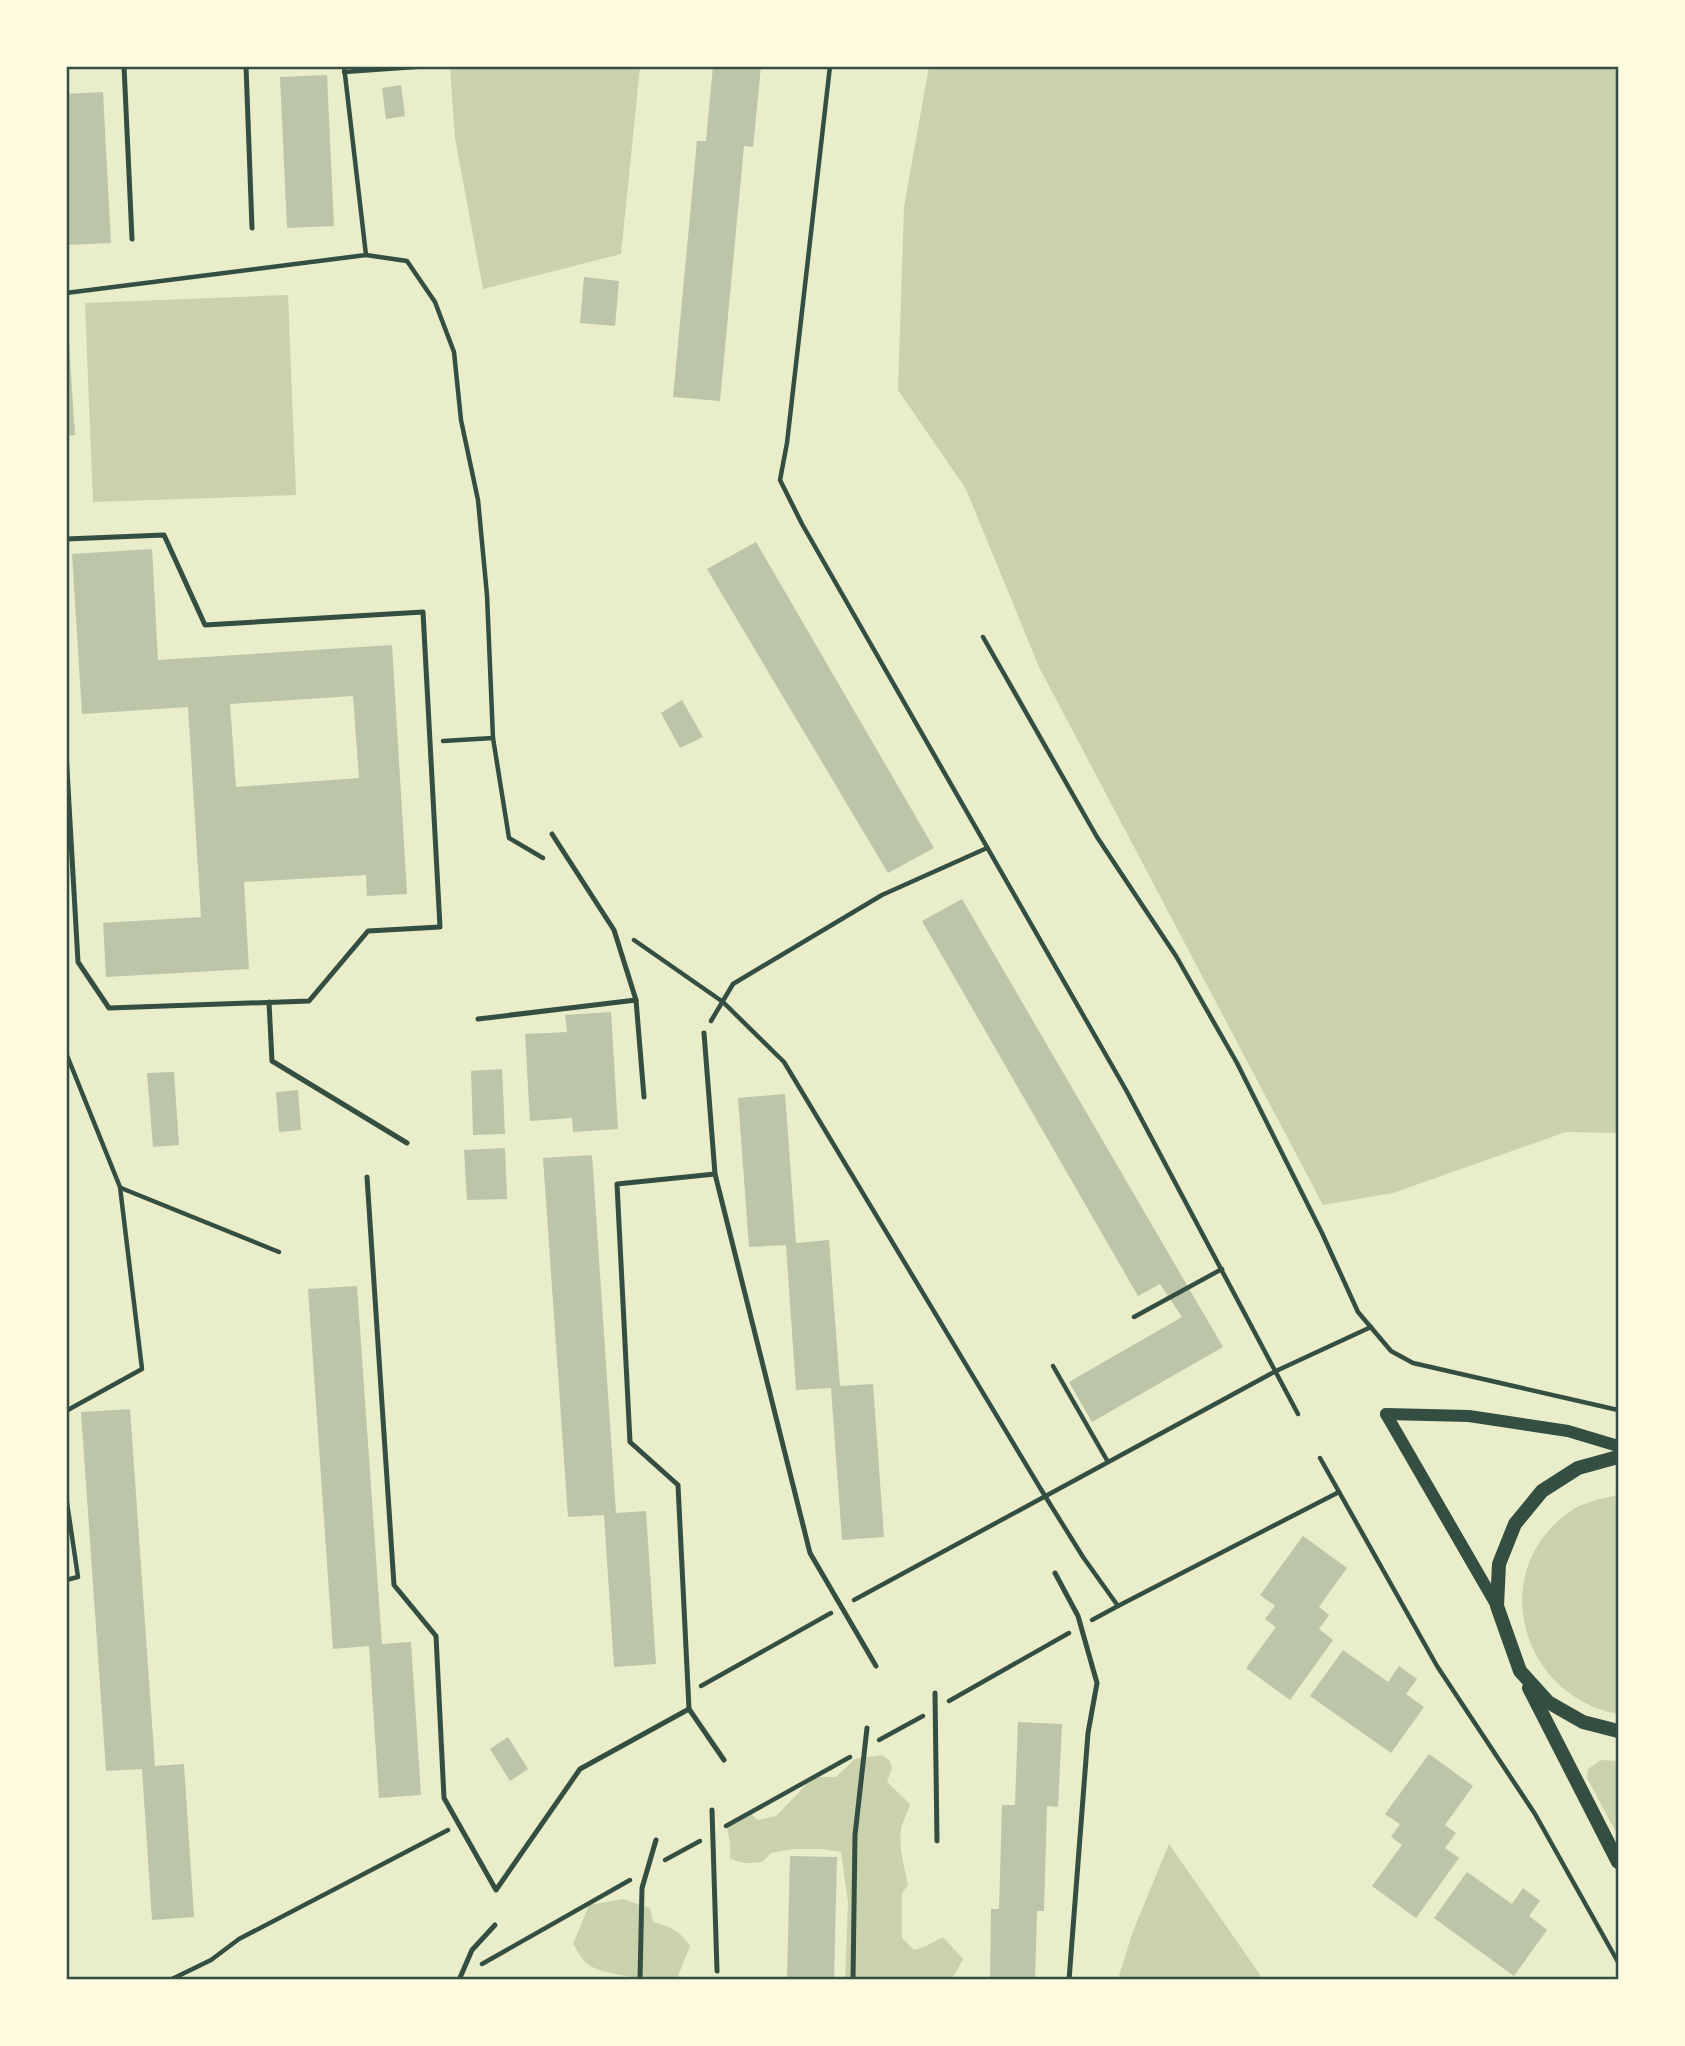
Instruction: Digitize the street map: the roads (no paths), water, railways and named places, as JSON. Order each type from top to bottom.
[{"type":"main road","points":[[1619,1457],[1578,1468],[1542,1491],[1535,1499],[1515,1524],[1499,1564],[1497,1606],[1520,1671],[1619,1862]]},
{"type":"main road","points":[[1520,1671],[1548,1702],[1583,1722],[1619,1731]]},
{"type":"street","points":[[1497,1606],[1386,1413],[1469,1416],[1568,1432],[1619,1446]]},
{"type":"lane","points":[[124,66],[132,239]]},
{"type":"lane","points":[[246,66],[252,228]]},
{"type":"lane","points":[[66,539],[164,535],[205,625],[423,612],[440,927],[368,931],[309,1001],[109,1008],[78,962],[66,752]]},
{"type":"lane","points":[[552,834],[614,930],[636,1000],[644,1097]]},
{"type":"lane","points":[[478,1019],[636,1000]]},
{"type":"lane","points":[[270,1002],[272,1061],[407,1143]]},
{"type":"lane","points":[[704,1033],[715,1174],[810,1553],[876,1665]]},
{"type":"lane","points":[[715,1174],[617,1184],[630,1442],[678,1485],[689,1709],[724,1760]]},
{"type":"lane","points":[[367,1177],[394,1585],[436,1636],[444,1798],[496,1890],[580,1769],[689,1709]]},
{"type":"lane","points":[[1055,1573],[1081,1626],[1097,1683],[1088,1733],[1069,1979]]},
{"type":"lane","points":[[935,1693],[937,1841]]},
{"type":"lane","points":[[853,1979],[855,1835],[867,1728]]},
{"type":"lane","points":[[712,1810],[718,1971]]},
{"type":"lane","points":[[640,1979],[642,1888],[656,1840]]},
{"type":"lane","points":[[460,1978],[472,1950],[495,1926]]}]
